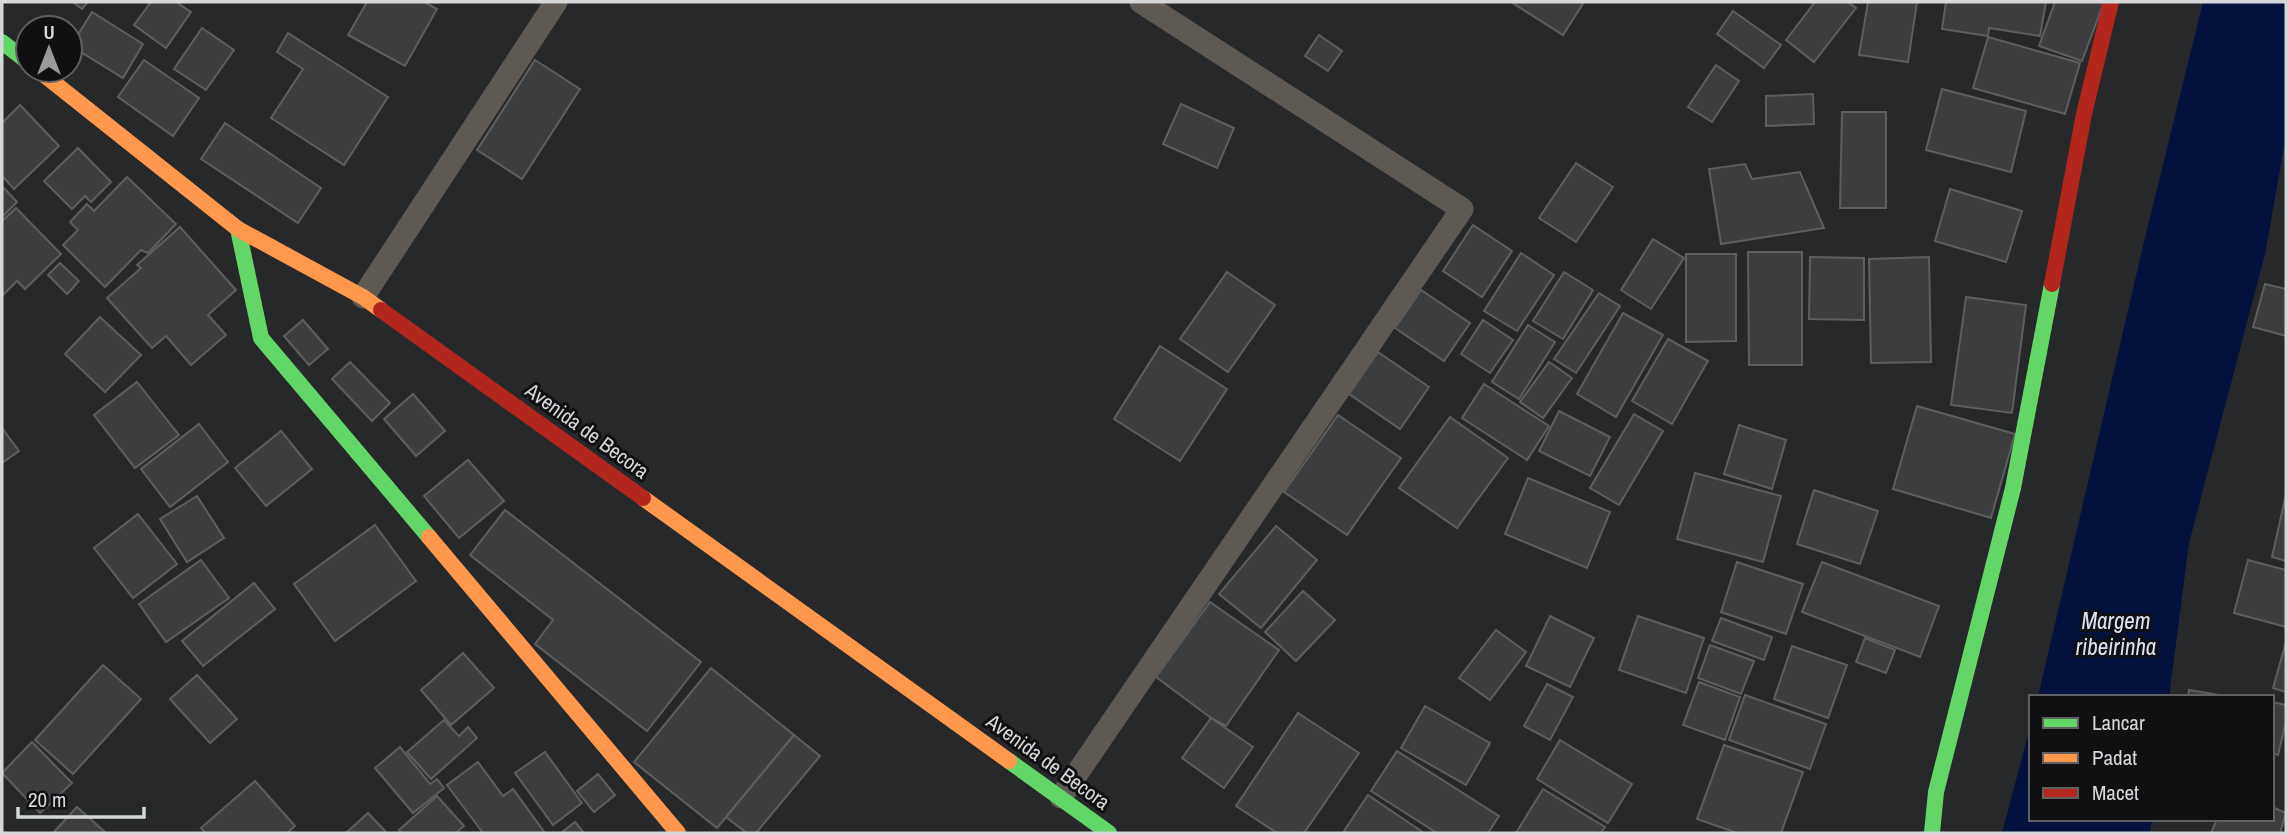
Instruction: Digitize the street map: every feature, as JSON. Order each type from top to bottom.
[{"type":"street","points":[[1932,833],[1936,792],[2013,488],[2084,114],[2111,2]]},
{"type":"street","name":"Avenida de Becora","points":[[56,84],[238,229],[363,297],[1109,833]]},
{"type":"street","points":[[238,229],[261,338],[678,833]]},
{"type":"lane","points":[[363,297],[556,2]]},
{"type":"lane","points":[[1061,797],[1462,209],[1141,2]]},
{"type":"water","name":"Margem ribeirinha","points":[[2203,2],[2286,2],[2286,136],[2265,254],[2189,543],[2169,695],[2038,695]]},
{"type":"water","points":[[2029,732],[2029,821],[2152,821],[2150,833],[2002,833]]},
{"type":"building","points":[[73,2],[88,2],[82,9]]},
{"type":"building","points":[[151,2],[176,2],[191,12],[166,48],[134,25]]},
{"type":"building","points":[[367,2],[424,2],[437,9],[405,66],[348,35]]},
{"type":"building","points":[[1511,2],[1584,2],[1563,35]]},
{"type":"building","points":[[1815,2],[1848,2],[1856,8],[1814,62],[1786,40]]},
{"type":"building","points":[[1868,2],[1917,2],[1908,62],[1859,55]]},
{"type":"building","points":[[1946,2],[2046,2],[2040,36],[1989,28],[1988,36],[1942,29]]},
{"type":"building","points":[[2055,2],[2104,2],[2082,61],[2039,46]]},
{"type":"building","points":[[1733,11],[1781,45],[1764,68],[1717,34]]},
{"type":"building","points":[[92,12],[143,44],[123,78],[84,54],[84,25]]},
{"type":"building","points":[[202,28],[234,50],[206,90],[174,69]]},
{"type":"building","points":[[288,33],[388,97],[344,165],[271,118],[303,69],[277,52]]},
{"type":"building","points":[[1319,35],[1342,51],[1328,71],[1305,56]]},
{"type":"building","points":[[1988,37],[2080,63],[2065,114],[1973,88]]},
{"type":"building","points":[[144,60],[199,98],[173,136],[118,97]]},
{"type":"building","points":[[535,60],[580,89],[522,179],[477,150]]},
{"type":"building","points":[[1716,65],[1739,81],[1712,122],[1688,107]]},
{"type":"building","points":[[1942,89],[2026,111],[2011,172],[1926,150]]},
{"type":"building","points":[[1813,94],[1814,124],[1766,126],[1766,96]]},
{"type":"building","points":[[1181,104],[1234,128],[1217,168],[1163,144]]},
{"type":"building","points":[[20,105],[59,146],[14,189],[2,176],[2,123]]},
{"type":"building","points":[[1842,112],[1886,112],[1886,208],[1840,208]]},
{"type":"building","points":[[225,123],[321,188],[298,223],[201,159]]},
{"type":"building","points":[[78,148],[111,182],[91,202],[85,196],[72,209],[44,181]]},
{"type":"building","points":[[1576,163],[1613,187],[1576,242],[1539,218]]},
{"type":"building","points":[[1745,164],[1752,179],[1800,172],[1824,228],[1721,244],[1709,169]]},
{"type":"building","points":[[127,177],[176,224],[148,253],[141,250],[105,287],[63,245],[78,230],[70,222],[87,204],[94,211]]},
{"type":"building","points":[[2,186],[17,202],[2,217]]},
{"type":"building","points":[[1950,189],[2022,211],[2006,262],[1935,241]]},
{"type":"building","points":[[16,208],[61,254],[25,289],[17,281],[2,296],[2,221]]},
{"type":"building","points":[[1473,225],[1512,251],[1482,297],[1443,271]]},
{"type":"building","points":[[180,227],[236,290],[208,315],[226,335],[191,365],[166,336],[152,348],[107,298],[141,268],[137,265]]},
{"type":"building","points":[[1653,239],[1684,258],[1651,309],[1621,290]]},
{"type":"building","points":[[1748,252],[1802,252],[1802,365],[1749,365]]},
{"type":"building","points":[[1521,253],[1554,275],[1517,331],[1484,311]]},
{"type":"building","points":[[1686,254],[1736,254],[1736,341],[1686,342]]},
{"type":"building","points":[[1810,257],[1864,258],[1864,320],[1809,319]]},
{"type":"building","points":[[1929,257],[1931,362],[1871,363],[1869,259]]},
{"type":"building","points":[[60,263],[79,281],[67,294],[48,275]]},
{"type":"building","points":[[1227,272],[1275,305],[1228,372],[1180,339]]},
{"type":"building","points":[[1564,272],[1593,290],[1563,339],[1533,321]]},
{"type":"building","points":[[2265,284],[2286,289],[2286,336],[2253,327]]},
{"type":"building","points":[[1421,290],[1470,323],[1444,361],[1395,328]]},
{"type":"building","points":[[1599,293],[1620,306],[1576,373],[1554,359]]},
{"type":"building","points":[[1966,297],[2026,305],[2012,413],[1951,405]]},
{"type":"building","points":[[1623,313],[1663,335],[1616,417],[1577,394]]},
{"type":"building","points":[[100,317],[141,355],[105,392],[65,354]]},
{"type":"building","points":[[303,320],[328,349],[309,365],[284,336]]},
{"type":"building","points":[[1483,320],[1513,340],[1490,373],[1461,354]]},
{"type":"building","points":[[1528,325],[1555,342],[1519,399],[1492,382]]},
{"type":"building","points":[[1668,339],[1708,361],[1672,424],[1632,401]]},
{"type":"building","points":[[1160,346],[1227,389],[1180,461],[1114,419]]},
{"type":"building","points":[[1378,352],[1429,387],[1400,429],[1349,394]]},
{"type":"building","points":[[350,362],[390,403],[372,421],[332,379]]},
{"type":"building","points":[[1549,362],[1572,378],[1543,418],[1520,402]]},
{"type":"building","points":[[137,382],[179,435],[135,468],[94,415]]},
{"type":"building","points":[[1484,384],[1549,426],[1527,460],[1462,418]]},
{"type":"building","points":[[413,394],[445,431],[416,456],[384,419]]},
{"type":"building","points":[[1917,406],[2015,434],[1991,518],[1893,489]]},
{"type":"building","points":[[1559,411],[1610,437],[1590,476],[1539,451]]},
{"type":"building","points":[[1634,414],[1663,431],[1619,505],[1590,488]]},
{"type":"building","points":[[1338,415],[1401,458],[1347,535],[1284,492]]},
{"type":"building","points":[[1450,417],[1508,458],[1457,528],[1399,488]]},
{"type":"building","points":[[199,424],[228,462],[170,507],[141,469]]},
{"type":"building","points":[[1739,425],[1786,440],[1772,489],[1724,474]]},
{"type":"building","points":[[2,428],[19,451],[2,463]]},
{"type":"building","points":[[281,431],[312,469],[266,506],[235,468]]},
{"type":"building","points":[[468,460],[504,501],[459,538],[424,496]]},
{"type":"building","points":[[1695,473],[1781,496],[1763,562],[1677,539]]},
{"type":"building","points":[[1528,478],[1610,512],[1587,568],[1505,534]]},
{"type":"building","points":[[1814,490],[1878,511],[1860,564],[1797,544]]},
{"type":"building","points":[[2286,494],[2286,561],[2272,557]]},
{"type":"building","points":[[197,496],[224,538],[187,562],[160,519]]},
{"type":"building","points":[[505,510],[701,662],[647,731],[535,644],[553,620],[470,555]]},
{"type":"building","points":[[138,514],[177,564],[133,598],[94,548]]},
{"type":"building","points":[[375,525],[416,581],[335,641],[294,584]]},
{"type":"building","points":[[1276,526],[1317,560],[1261,628],[1219,594]]},
{"type":"building","points":[[201,560],[229,598],[166,642],[139,604]]},
{"type":"building","points":[[2248,560],[2286,570],[2286,627],[2234,613]]},
{"type":"building","points":[[1737,562],[1803,584],[1786,634],[1721,612]]},
{"type":"building","points":[[1822,562],[1939,606],[1920,657],[1802,612]]},
{"type":"building","points":[[254,583],[275,609],[203,666],[182,641]]},
{"type":"building","points":[[1303,591],[1335,620],[1296,661],[1265,632]]},
{"type":"building","points":[[1210,602],[1279,650],[1226,726],[1156,677]]},
{"type":"building","points":[[1550,616],[1594,638],[1570,687],[1526,666]]},
{"type":"building","points":[[1638,616],[1704,638],[1686,693],[1619,670]]},
{"type":"building","points":[[1721,618],[1772,637],[1764,660],[1712,641]]},
{"type":"building","points":[[1496,630],[1526,652],[1490,700],[1459,678]]},
{"type":"building","points":[[1865,638],[1895,650],[1886,673],[1856,662]]},
{"type":"building","points":[[2286,642],[2286,692],[2273,688]]},
{"type":"building","points":[[1710,645],[1754,661],[1741,694],[1698,678]]},
{"type":"building","points":[[1792,646],[1847,665],[1828,718],[1774,699]]},
{"type":"building","points":[[463,653],[494,688],[451,725],[421,690]]},
{"type":"building","points":[[103,665],[141,699],[73,774],[35,740]]},
{"type":"building","points":[[711,668],[794,735],[717,828],[634,762]]},
{"type":"building","points":[[197,675],[237,719],[210,743],[170,699]]},
{"type":"building","points":[[1699,682],[1740,697],[1725,740],[1683,725]]},
{"type":"building","points":[[1547,684],[1573,697],[1550,740],[1524,726]]},
{"type":"building","points":[[2189,690],[2219,695],[2188,695]]},
{"type":"building","points":[[1745,695],[1826,724],[1810,769],[1729,740]]},
{"type":"building","points":[[2274,702],[2286,705],[2286,722],[2278,755],[2274,754]]},
{"type":"building","points":[[1425,706],[1490,743],[1466,785],[1401,748]]},
{"type":"building","points":[[1298,713],[1359,753],[1304,833],[1277,833],[1236,806]]},
{"type":"building","points":[[1211,718],[1253,747],[1224,788],[1182,758]]},
{"type":"building","points":[[444,720],[459,736],[468,727],[477,738],[431,779],[407,752]]},
{"type":"building","points":[[794,735],[820,756],[756,833],[747,833],[726,817]]},
{"type":"building","points":[[1560,740],[1632,784],[1608,823],[1537,779]]},
{"type":"building","points":[[32,742],[72,783],[40,813],[2,773]]},
{"type":"building","points":[[1724,745],[1803,772],[1781,833],[1737,833],[1697,819]]},
{"type":"building","points":[[400,747],[430,784],[437,779],[444,788],[413,813],[375,768]]},
{"type":"building","points":[[1397,751],[1499,816],[1488,833],[1437,833],[1371,791]]},
{"type":"building","points":[[545,752],[582,803],[553,825],[515,773]]},
{"type":"building","points":[[478,762],[503,796],[513,789],[545,833],[483,833],[447,785]]},
{"type":"building","points":[[598,774],[615,795],[594,812],[577,791]]},
{"type":"building","points":[[255,781],[295,826],[287,833],[206,833],[201,828]]},
{"type":"building","points":[[1543,789],[1605,827],[1601,833],[1516,833]]},
{"type":"building","points":[[1368,795],[1424,833],[1344,831]]},
{"type":"building","points":[[437,796],[464,826],[456,833],[402,833],[399,830]]},
{"type":"building","points":[[77,807],[106,833],[53,833]]},
{"type":"building","points":[[2274,808],[2286,813],[2280,833],[2211,833],[2216,821],[2274,821]]},
{"type":"building","points":[[368,813],[387,833],[346,833]]},
{"type":"building","points":[[575,822],[584,833],[561,833]]},
{"type":"traffic: fast","points":[[2,42],[14,51]]},
{"type":"traffic: fast","points":[[238,229],[261,338],[429,537]]},
{"type":"traffic: fast","points":[[1932,833],[1936,792],[2013,488],[2052,284]]},
{"type":"traffic: fast","points":[[1009,761],[1109,833]]},
{"type":"traffic: slow","points":[[56,84],[238,229],[363,297],[381,310]]},
{"type":"traffic: slow","points":[[643,498],[1009,761]]},
{"type":"traffic: slow","points":[[429,537],[678,833]]},
{"type":"traffic: jam","points":[[2052,284],[2084,114],[2111,2]]},
{"type":"traffic: jam","points":[[381,310],[643,498]]}]
